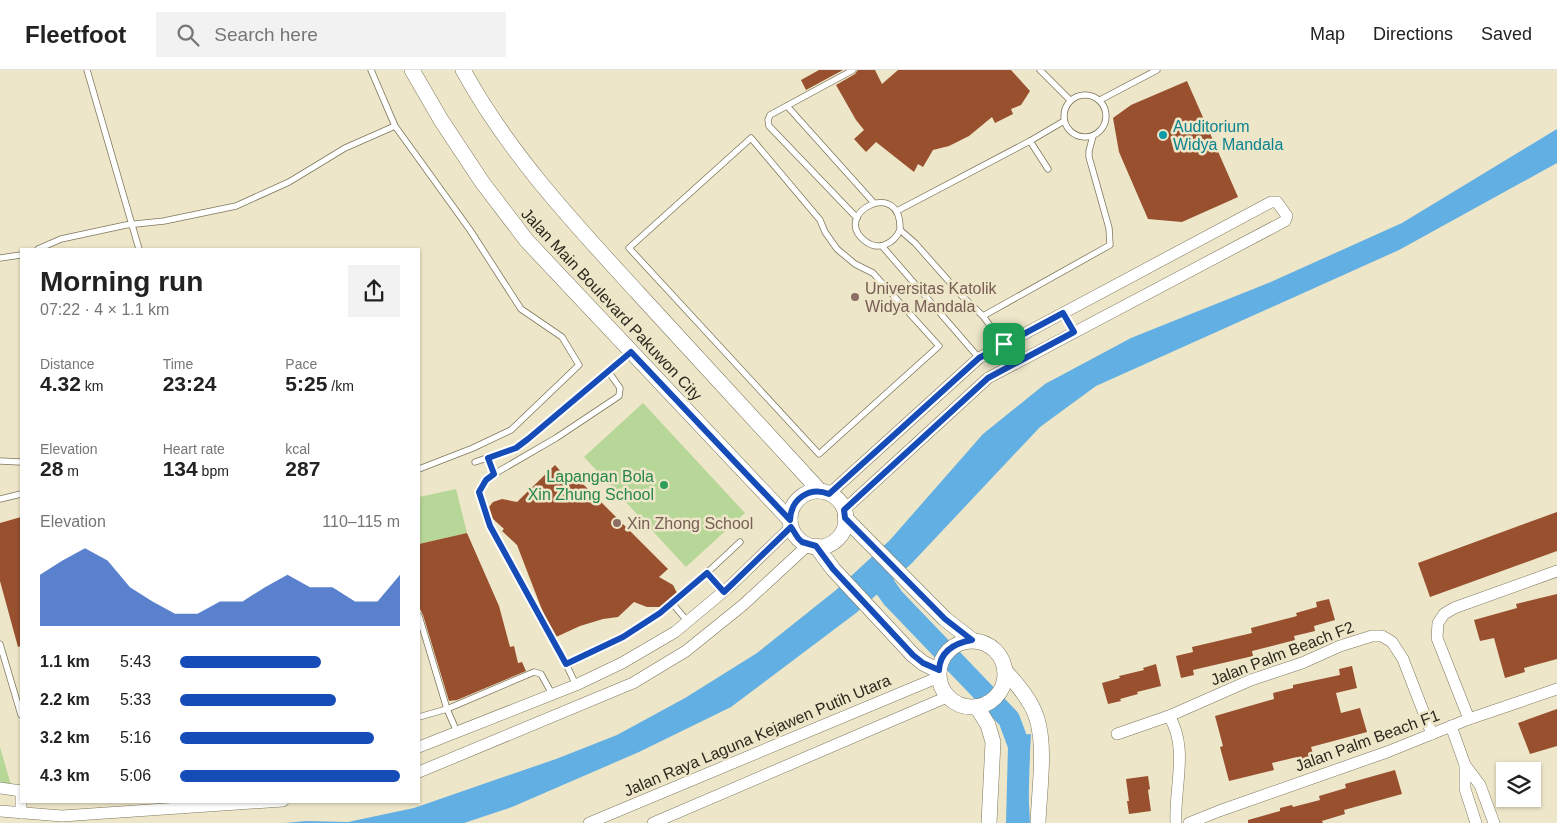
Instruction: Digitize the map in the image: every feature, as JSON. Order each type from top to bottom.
[{"type":"street","name":"Jalan Main Boulevard Pakuwon City","points":[[412,70],[441,120],[482,182],[527,241],[790,524]]},
{"type":"street","name":"Jalan Main Boulevard Pakuwon City","points":[[463,70],[477,95],[516,152],[563,212],[825,492]]},
{"type":"street","points":[[825,492],[979,358],[1270,202],[1278,202],[1288,216],[1285,222],[988,378],[845,514],[842,532],[837,539],[823,546],[812,545],[798,538],[790,524],[792,507],[801,497],[813,491],[825,492],[838,500],[845,514],[863,536],[945,619],[972,640],[984,643],[995,649],[1002,659],[1005,671],[1004,683],[998,694],[989,702],[978,707],[956,704],[947,697],[939,674],[939,664],[944,654],[952,647],[972,640]]},
{"type":"street","points":[[1063,313],[1074,332]]},
{"type":"street","points":[[420,747],[576,685],[622,663],[675,632],[724,592],[790,524]]},
{"type":"street","points":[[812,545],[882,623],[923,663],[939,674]]},
{"type":"street","points":[[420,772],[633,683],[686,652],[812,545]]},
{"type":"street","points":[[1468,719],[1436,638],[1438,623],[1444,614],[1454,608],[1557,571]]},
{"type":"street","name":"Jalan Palm Beach F2","points":[[1117,734],[1169,716],[1251,680],[1302,663],[1340,646],[1372,636],[1382,636],[1392,642],[1403,659],[1432,734]]},
{"type":"street","points":[[1005,671],[1027,698],[1037,718],[1041,745],[1038,823]]},
{"type":"street","name":"Jalan Raya Laguna Kejawen Putih Utara","points":[[589,823],[939,674]]},
{"type":"street","points":[[576,685],[584,702]]},
{"type":"street","name":"Jalan Palm Beach F1","points":[[1189,823],[1387,752],[1468,719],[1557,689]]},
{"type":"street","points":[[653,823],[947,697]]},
{"type":"street","points":[[978,707],[988,725],[992,742],[989,823]]},
{"type":"street","points":[[1169,716],[1174,724],[1180,751],[1176,823]]},
{"type":"street","points":[[1450,726],[1465,765],[1480,785],[1494,823]]},
{"type":"street","points":[[1465,765],[1464,790],[1476,823]]},
{"type":"street","points":[[0,788],[20,791]]},
{"type":"street","points":[[21,803],[21,813]]},
{"type":"street","points":[[0,811],[62,816],[254,803]]},
{"type":"lane","points":[[87,70],[139,248]]},
{"type":"lane","points":[[371,70],[396,126],[470,230],[521,308],[562,337],[579,365],[512,430],[473,448],[420,469]]},
{"type":"lane","points":[[853,70],[770,115],[768,120],[769,126],[858,218]]},
{"type":"lane","points":[[1040,70],[1070,100]]},
{"type":"lane","points":[[1100,100],[1157,70]]},
{"type":"lane","points":[[1085,95],[1093,96],[1100,100],[1106,113],[1106,120],[1100,132],[1094,136],[1079,136],[1067,128],[1064,120],[1065,110],[1070,100],[1077,96],[1085,95]]},
{"type":"lane","points":[[787,106],[874,203]]},
{"type":"lane","points":[[896,211],[1030,141],[1064,120]]},
{"type":"lane","points":[[41,248],[61,240],[132,224],[164,221],[236,206],[290,182],[346,148],[396,126]]},
{"type":"lane","points":[[983,316],[1110,245],[1109,228],[1089,157],[1094,136]]},
{"type":"lane","points":[[751,138],[820,220],[836,249],[855,264],[873,272],[939,346],[819,454],[629,248],[751,138]]},
{"type":"lane","points":[[1030,141],[1048,169]]},
{"type":"lane","points":[[882,202],[890,206],[896,211],[900,220],[900,230],[896,237],[890,243],[882,246],[874,246],[867,243],[861,238],[858,231],[858,218],[866,206],[874,203],[882,202]]},
{"type":"lane","points":[[900,230],[915,243],[961,295],[983,316],[1004,344]]},
{"type":"lane","points":[[882,246],[979,358]]},
{"type":"lane","points":[[0,258],[20,255]]},
{"type":"lane","points":[[475,462],[516,448],[631,352]]},
{"type":"lane","points":[[576,685],[490,526],[479,492],[486,480],[494,474],[556,438],[619,396],[620,388],[608,371]]},
{"type":"lane","points":[[488,458],[494,474]]},
{"type":"lane","points":[[0,461],[20,462]]},
{"type":"lane","points":[[0,499],[20,494]]},
{"type":"lane","points":[[566,664],[623,637],[672,603],[740,542]]},
{"type":"lane","points":[[707,573],[724,592]]},
{"type":"lane","points":[[672,603],[688,622]]},
{"type":"lane","points":[[420,619],[447,710],[457,732]]},
{"type":"lane","points":[[0,644],[20,712]]},
{"type":"lane","points":[[420,717],[447,710],[534,672],[541,674],[552,694]]},
{"type":"green space","name":"Lapangan Bola Xin Zhung School","points":[[643,403],[745,513],[686,567],[584,457]]},
{"type":"green space","points":[[456,489],[467,533],[420,544],[420,497]]},
{"type":"green space","points":[[0,747],[11,785],[0,783]]},
{"type":"water","points":[[1557,129],[1557,163],[1399,250],[1096,386],[1040,427],[911,564],[856,613],[731,707],[639,752],[512,807],[464,823],[285,823],[306,821],[348,822],[414,808],[556,759],[617,735],[685,698],[757,653],[836,590],[890,540],[983,434],[1045,384],[1131,338],[1273,281],[1402,223]]},
{"type":"water","points":[[1031,734],[1028,786],[1030,823],[1009,823],[1010,736]]},
{"type":"building","points":[[819,70],[843,70],[806,90],[801,80]]},
{"type":"building","points":[[858,70],[875,70],[882,84],[898,70],[1011,70],[1030,91],[1021,105],[1011,109],[1013,114],[995,123],[992,117],[969,136],[949,146],[933,150],[923,167],[918,164],[914,172],[876,142],[866,152],[854,139],[864,130],[856,120],[836,85],[855,74]]},
{"type":"building","name":"Auditorium Widya Mandala","points":[[1187,81],[1238,197],[1182,222],[1148,219],[1119,152],[1113,118],[1131,105]]},
{"type":"building","points":[[555,465],[565,476],[570,471],[668,569],[659,577],[673,585],[677,593],[660,607],[647,607],[634,602],[618,617],[603,619],[580,626],[556,637],[544,615],[517,545],[492,518],[489,507],[493,502],[502,499],[517,502]]},
{"type":"building","points":[[1557,512],[1557,551],[1430,597],[1418,563]]},
{"type":"building","points":[[20,517],[20,646],[18,647],[0,581],[0,523]]},
{"type":"building","points":[[467,533],[499,606],[510,647],[514,646],[518,663],[522,662],[526,671],[457,700],[449,701],[420,609],[420,544]]},
{"type":"building","points":[[1557,594],[1557,659],[1524,668],[1525,672],[1505,678],[1494,638],[1480,641],[1474,620],[1517,608],[1516,604]]},
{"type":"building","points":[[1329,599],[1335,620],[1314,626],[1315,631],[1294,636],[1295,640],[1252,651],[1253,656],[1193,670],[1194,675],[1181,678],[1176,656],[1193,652],[1192,647],[1252,633],[1251,628],[1297,616],[1296,613],[1317,607],[1316,602]]},
{"type":"building","points":[[1156,664],[1161,686],[1137,692],[1138,694],[1108,704],[1102,683],[1120,678],[1119,676],[1144,670],[1143,668]]},
{"type":"building","points":[[1352,666],[1357,688],[1336,693],[1341,713],[1360,708],[1367,732],[1311,747],[1314,757],[1299,761],[1297,757],[1272,763],[1274,770],[1229,781],[1220,747],[1223,746],[1215,716],[1274,699],[1273,693],[1293,688],[1293,685],[1340,675],[1339,669]]},
{"type":"building","points":[[1557,709],[1557,746],[1530,754],[1518,723]]},
{"type":"building","points":[[1395,770],[1402,794],[1344,810],[1345,814],[1322,821],[1323,823],[1248,823],[1248,820],[1280,811],[1280,808],[1292,805],[1293,807],[1320,800],[1319,796],[1346,788],[1345,784]]},
{"type":"building","points":[[1148,776],[1151,811],[1129,814],[1126,779]]},
{"type":"waterway","points":[[878,577],[893,598],[1009,719],[1019,746],[1017,823]]},
{"type":"place","name":"Auditorium Widya Mandala","points":[[1163,135]]},
{"type":"place","name":"Universitas Katolik Widya Mandala","points":[[855,297]]},
{"type":"place","name":"Lapangan Bola Xin Zhung School","points":[[664,485]]},
{"type":"place","name":"Xin Zhong School","points":[[617,523]]},
{"type":"route","points":[[1063,313],[1074,332],[988,378],[844,510],[845,518],[945,619],[972,640],[952,647],[944,654],[939,664],[939,670],[923,663],[913,655],[833,569],[816,546],[802,542],[791,527],[724,592],[707,573],[660,613],[623,637],[566,664],[490,526],[479,492],[486,480],[494,474],[488,458],[516,448],[631,352],[790,520],[792,507],[801,497],[813,491],[829,494],[979,358],[1004,344],[1063,313]]}]
